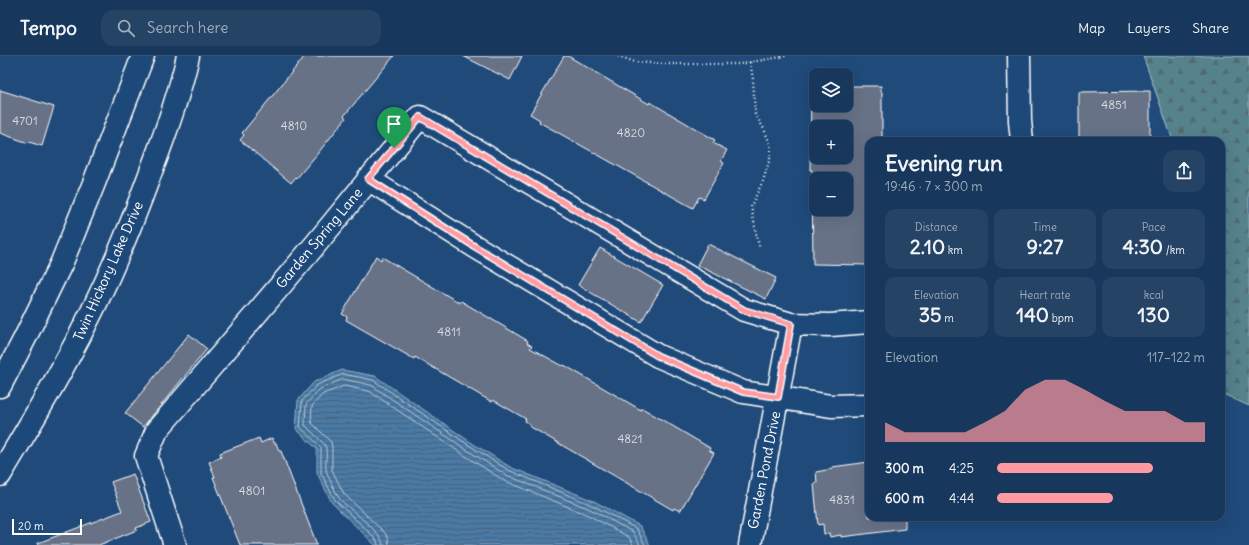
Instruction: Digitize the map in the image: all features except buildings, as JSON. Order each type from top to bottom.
[{"type":"street","points":[[0,386],[62,262],[143,56]]},
{"type":"street","name":"Twin Hickory Lake Drive","points":[[0,475],[65,364],[108,280],[134,218],[164,138],[181,88],[188,56]]},
{"type":"street","points":[[1019,56],[1022,137]]},
{"type":"street","name":"Garden Spring Lane","points":[[171,544],[146,456],[157,430],[420,117],[744,310],[791,324],[830,326],[865,322]]},
{"type":"street","points":[[368,179],[474,246],[658,356],[743,392],[831,406],[865,405]]},
{"type":"street","name":"Garden Pond Drive","points":[[750,545],[791,324]]},
{"type":"path","points":[[618,56],[634,62],[740,64],[786,56]]},
{"type":"path","points":[[750,62],[753,79],[755,114],[764,129],[770,144],[772,156],[763,181],[751,206],[760,249]]},
{"type":"green space","points":[[1143,56],[1249,56],[1249,406],[1225,395],[1225,137],[1172,137]]},
{"type":"water","points":[[342,370],[375,376],[469,441],[510,467],[594,501],[640,526],[650,545],[375,545],[332,503],[317,473],[317,449],[296,429],[298,400],[314,382]]},
{"type":"route","points":[[420,117],[744,310],[791,324],[778,397],[743,392],[658,356],[474,246],[368,179],[394,148],[420,117]]}]
